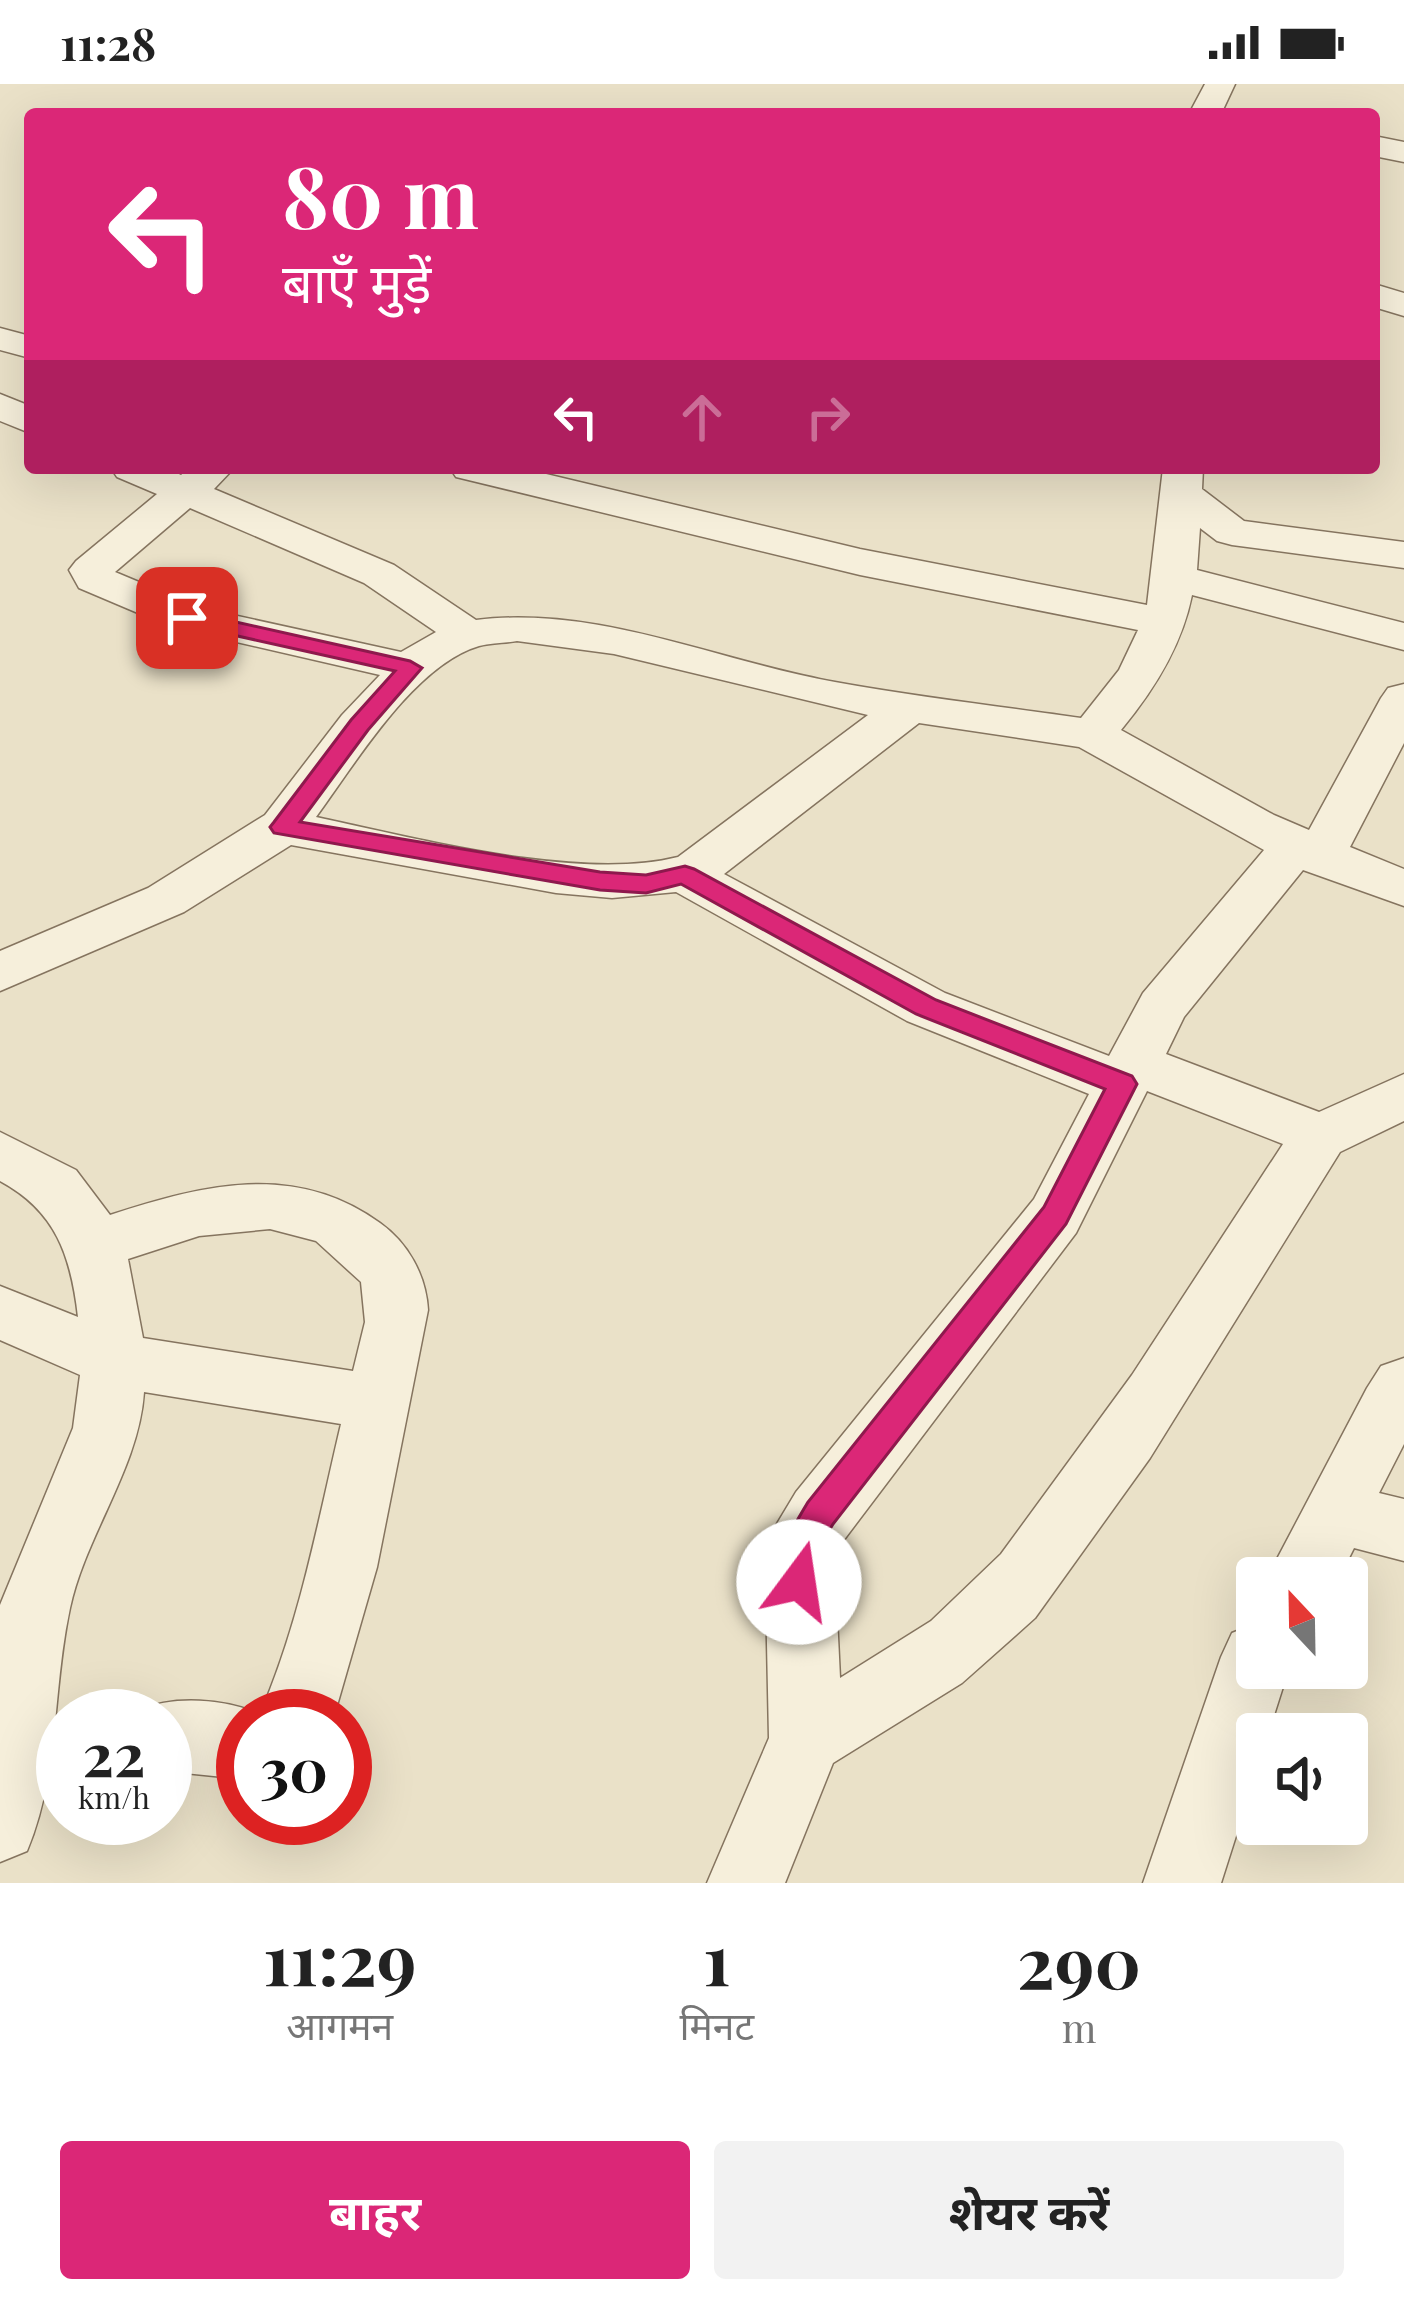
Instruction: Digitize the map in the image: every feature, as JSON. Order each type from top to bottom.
[{"type":"street","points":[[164,474],[198,480],[379,574],[468,634]]},
{"type":"street","points":[[495,474],[860,562],[1166,622]]},
{"type":"street","points":[[198,480],[92,570],[94,579],[187,618],[410,668]]},
{"type":"street","points":[[1092,734],[1132,692],[1166,622],[1177,578],[1182,480]]},
{"type":"street","points":[[1182,480],[1232,532],[1404,555]]},
{"type":"street","points":[[1177,578],[1404,637]]},
{"type":"street","points":[[0,973],[166,900],[283,827],[359,725],[423,656],[468,634],[552,629],[907,710],[1092,734],[1307,851],[1404,890]]},
{"type":"street","points":[[746,1883],[806,1738],[799,1549],[820,1513],[1055,1216],[1162,1007],[1307,851],[1404,698]]},
{"type":"street","points":[[283,827],[600,881],[646,884],[685,875],[907,710]]},
{"type":"street","points":[[685,875],[926,1007],[1321,1134],[1338,1131],[1404,1095]]},
{"type":"street","points":[[806,1738],[940,1655],[1017,1588],[1165,1385],[1321,1134]]},
{"type":"street","points":[[0,1154],[51,1182],[68,1198],[94,1246],[114,1360],[113,1402],[106,1428],[35,1606],[39,1689]]},
{"type":"street","points":[[94,1246],[214,1206],[265,1204],[320,1216],[350,1230],[392,1273],[398,1296],[378,1403],[309,1689]]},
{"type":"street","points":[[0,1312],[114,1360],[378,1403]]},
{"type":"street","points":[[1314,1557],[1339,1514],[1372,1434],[1404,1385]]},
{"type":"street","points":[[1339,1514],[1404,1530]]},
{"type":"street","points":[[1182,1883],[1246,1689]]},
{"type":"street","points":[[0,1824],[36,1731]]},
{"type":"route","points":[[187,618],[410,668],[359,725],[283,827],[600,881],[646,884],[685,875],[926,1007],[1122,1084],[1055,1216],[820,1513],[799,1549],[799,1582]]}]
